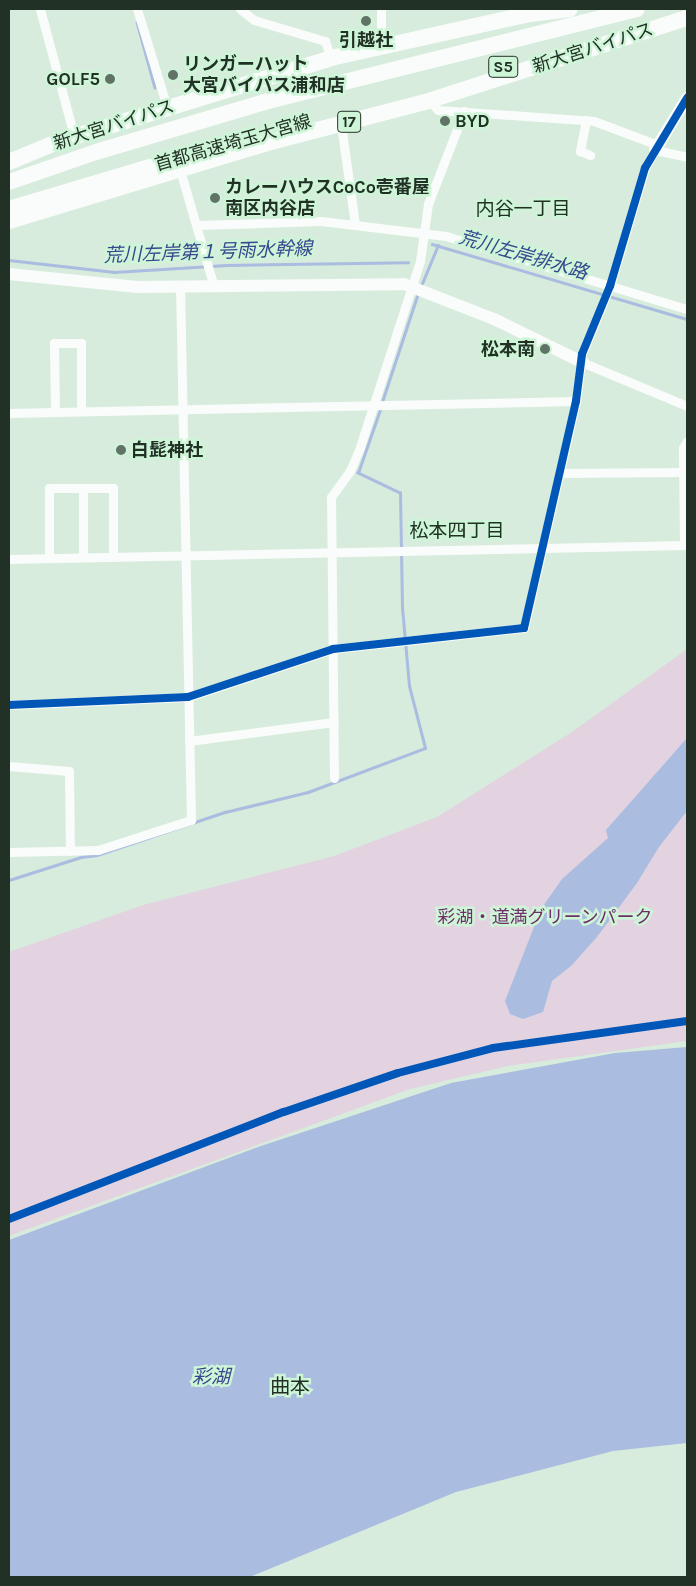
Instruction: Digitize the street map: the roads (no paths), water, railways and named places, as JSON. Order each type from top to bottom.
[{"type":"highway","name":"新大宮バイパス","points":[[9,162],[74,136],[331,58],[530,14],[570,9]]},
{"type":"highway","name":"首都高速埼玉大宮線","points":[[9,182],[96,152],[272,100],[544,30],[637,9]]},
{"type":"highway","name":"首都高速埼玉大宮線","points":[[9,209],[317,120],[423,92],[687,9]]},
{"type":"highway","name":"新大宮バイパス","points":[[9,222],[180,170],[429,100],[687,18]]},
{"type":"highway","points":[[57,142],[77,145],[269,89],[455,43],[544,30]]},
{"type":"highway","name":"S5","points":[[9,228],[263,154],[317,120]]},
{"type":"street","points":[[40,9],[74,136]]},
{"type":"street","points":[[137,9],[167,107]]},
{"type":"street","points":[[240,9],[254,20],[324,41],[331,58]]},
{"type":"street","points":[[381,9],[381,47]]},
{"type":"street","points":[[9,705],[188,697],[333,649],[524,628],[576,402],[584,363],[582,354],[609,288],[645,168],[687,98]]},
{"type":"street","points":[[429,100],[438,110],[586,120],[687,157]]},
{"type":"street","points":[[334,778],[331,497],[350,471],[380,404],[418,288],[428,204],[464,112]]},
{"type":"street","points":[[586,120],[580,151],[590,155]]},
{"type":"street","points":[[341,124],[355,225]]},
{"type":"street","points":[[180,170],[214,287]]},
{"type":"street","points":[[196,225],[320,221],[425,237],[446,236],[609,288],[687,309]]},
{"type":"street","points":[[9,274],[138,287],[388,283],[418,288],[584,363],[687,406]]},
{"type":"street","points":[[9,852],[98,850],[191,820],[180,287]]},
{"type":"street","points":[[55,410],[54,344],[81,344],[81,410]]},
{"type":"street","points":[[9,413],[55,410],[576,402]]},
{"type":"street","points":[[9,559],[542,550],[685,545],[683,448],[687,441]]},
{"type":"street","points":[[560,473],[684,472]]},
{"type":"street","points":[[49,557],[49,488],[113,488],[113,556]]},
{"type":"street","points":[[83,488],[83,557]]},
{"type":"street","points":[[189,741],[334,722]]},
{"type":"street","points":[[9,766],[69,770],[70,851]]},
{"type":"water","points":[[687,738],[687,811],[659,847],[637,883],[597,937],[571,966],[552,981],[543,1012],[523,1019],[510,1014],[505,1001],[541,909],[562,879],[608,838],[606,830]]},
{"type":"water","name":"彩湖","points":[[687,1047],[687,1443],[613,1451],[456,1492],[250,1577],[9,1577],[9,1240],[261,1146],[451,1083],[615,1053]]},
{"type":"waterway","points":[[137,22],[155,88]]},
{"type":"waterway","name":"荒川左岸排水路","points":[[432,244],[687,319]]},
{"type":"waterway","name":"荒川左岸排水路","points":[[421,286],[438,245]]},
{"type":"waterway","name":"荒川左岸第１号雨水幹線","points":[[9,260],[114,272],[227,265],[408,262]]},
{"type":"waterway","name":"荒川左岸排水路","points":[[382,402],[418,293]]},
{"type":"waterway","points":[[9,880],[81,857],[97,855],[225,812],[308,792],[425,748],[409,686],[402,607],[400,493],[358,473],[381,407]]},
{"type":"place","name":"引越社","points":[[366,21]]},
{"type":"place","name":"リンガーハット 大宮バイパス浦和店","points":[[173,75]]},
{"type":"place","name":"GOLF5","points":[[110,79]]},
{"type":"place","name":"BYD","points":[[445,121]]},
{"type":"place","name":"カレーハウスCoCo壱番屋 南区内谷店","points":[[215,198]]},
{"type":"place","name":"松本南","points":[[545,349]]},
{"type":"place","name":"白髭神社","points":[[121,450]]},
{"type":"district","name":"内谷一丁目","points":[[523,210]]},
{"type":"district","name":"松本四丁目","points":[[457,532]]},
{"type":"district","name":"曲本","points":[[290,1386]]},
{"type":"park label","name":"彩湖・道満グリーンパーク","points":[[545,917]]}]
